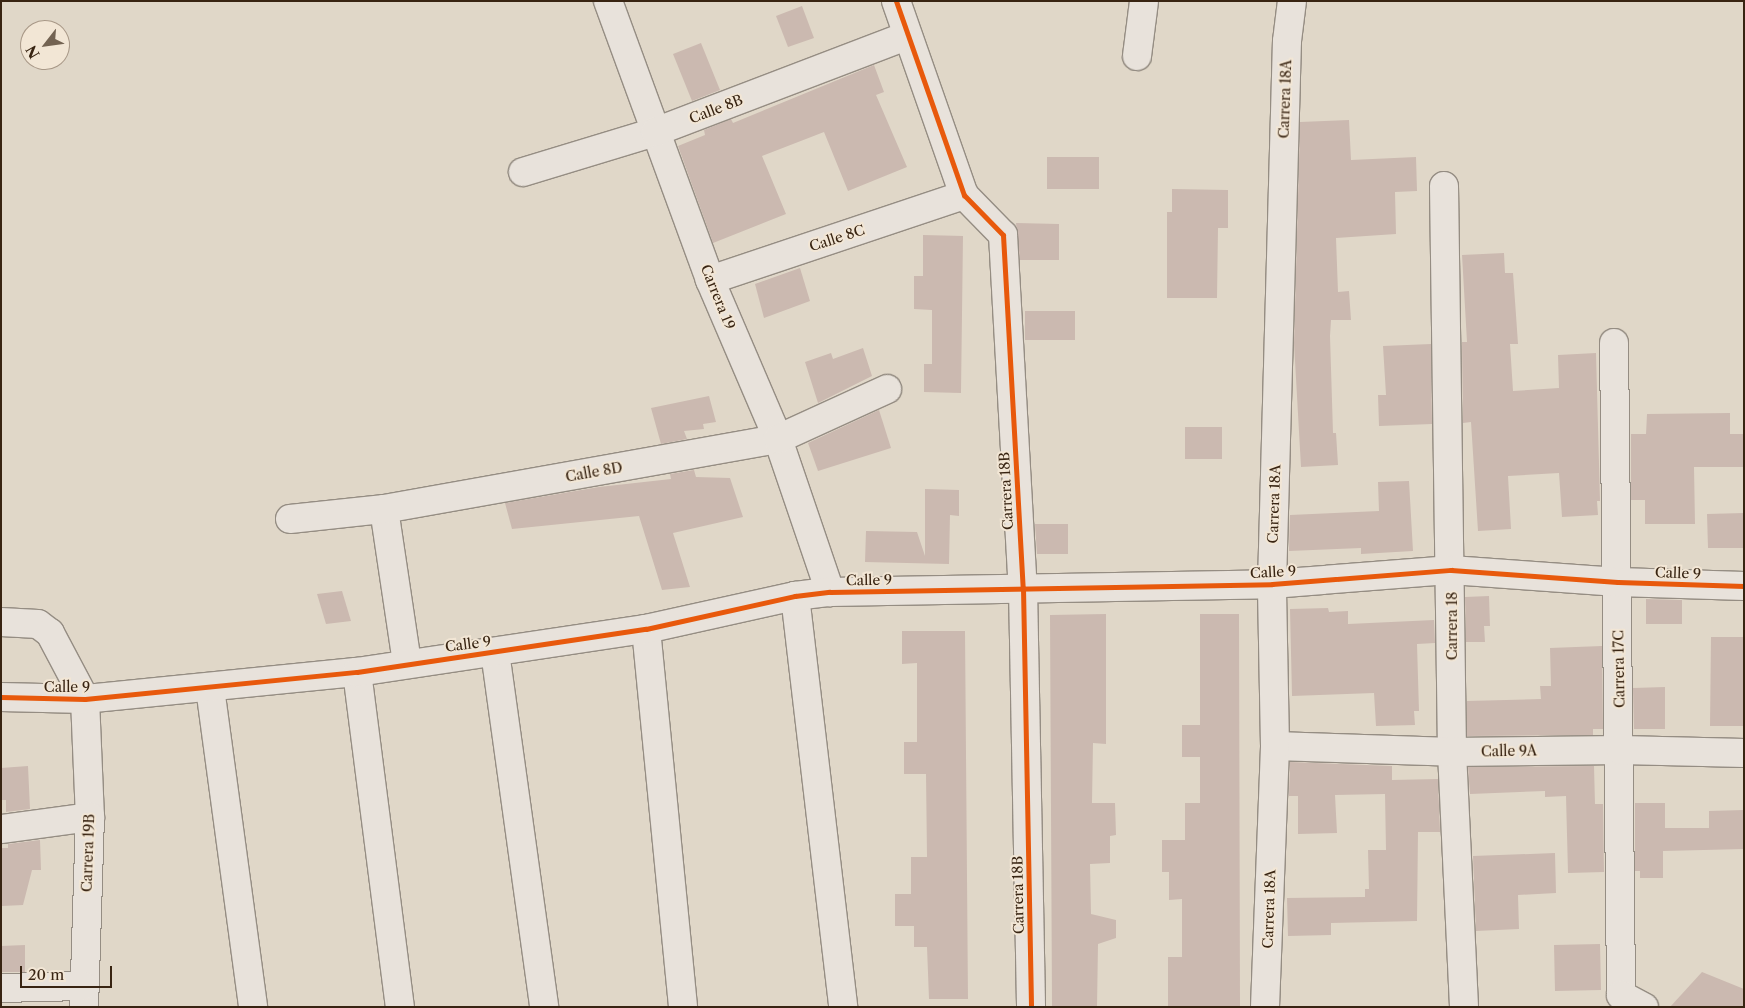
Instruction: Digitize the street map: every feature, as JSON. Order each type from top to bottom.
[{"type":"street","name":"Carrera 19","points":[[608,1],[710,280],[778,439],[830,592]]},
{"type":"street","name":"Carrera 18B","points":[[896,1],[906,36],[964,195],[1003,235],[1022,588],[1031,1007]]},
{"type":"street","points":[[1137,56],[1144,1]]},
{"type":"street","name":"Carrera 18A","points":[[1265,1007],[1275,746],[1272,584],[1286,40],[1292,1]]},
{"type":"street","name":"Calle 8B","points":[[523,172],[655,132],[906,36]]},
{"type":"street","name":"Carrera 18","points":[[1444,186],[1452,570],[1452,752],[1464,1007]]},
{"type":"street","name":"Calle 8C","points":[[710,280],[964,195]]},
{"type":"street","name":"Carrera 17C","points":[[1614,343],[1621,750],[1632,1001]]},
{"type":"street","name":"Calle 8D","points":[[290,520],[384,509],[778,439],[887,389]]},
{"type":"street","points":[[384,509],[407,663]]},
{"type":"street","name":"Calle 9","points":[[1,697],[85,699],[357,672],[407,663],[646,630],[795,596],[830,592],[1272,584],[1452,570],[1618,582],[1744,586]]},
{"type":"street","points":[[795,596],[843,1007]]},
{"type":"street","points":[[1,622],[38,624],[50,633],[85,699]]},
{"type":"street","points":[[646,630],[684,1007]]},
{"type":"street","points":[[496,652],[544,1007]]},
{"type":"street","points":[[357,672],[400,1007]]},
{"type":"street","points":[[210,688],[253,1007]]},
{"type":"street","name":"Carrera 19B","points":[[83,996],[90,817],[85,699]]},
{"type":"street","name":"Calle 9A","points":[[1275,746],[1452,752],[1621,750],[1744,753]]},
{"type":"street","points":[[1,830],[90,817]]},
{"type":"street","points":[[1,988],[83,996]]},
{"type":"building","points":[[802,6],[814,38],[788,47],[776,16]]},
{"type":"building","points":[[701,43],[720,90],[692,101],[673,54]]},
{"type":"building","points":[[874,65],[884,92],[876,95],[907,167],[848,191],[824,132],[762,156],[786,214],[713,243],[678,146],[705,135],[704,130],[731,119],[733,123]]},
{"type":"building","points":[[1349,120],[1351,160],[1416,157],[1417,191],[1395,192],[1396,234],[1336,238],[1338,292],[1349,291],[1351,320],[1331,320],[1333,433],[1336,433],[1338,465],[1301,467],[1294,343],[1300,122]]},
{"type":"building","points":[[1047,157],[1099,157],[1099,189],[1047,189]]},
{"type":"building","points":[[1172,189],[1228,190],[1228,228],[1218,228],[1217,298],[1167,298],[1167,212],[1172,212]]},
{"type":"building","points":[[1016,223],[1059,224],[1059,260],[1020,260]]},
{"type":"building","points":[[923,235],[963,236],[961,393],[924,392],[924,364],[932,364],[932,310],[914,309],[914,276],[923,276]]},
{"type":"building","points":[[1504,253],[1505,273],[1513,273],[1518,344],[1510,344],[1513,391],[1559,388],[1558,355],[1596,353],[1600,501],[1597,501],[1598,515],[1562,517],[1559,473],[1508,476],[1511,529],[1478,531],[1471,422],[1463,423],[1462,342],[1467,342],[1462,255]]},
{"type":"building","points":[[800,268],[810,301],[764,318],[755,284]]},
{"type":"building","points":[[1025,311],[1075,311],[1075,340],[1025,340]]},
{"type":"building","points":[[1431,344],[1432,424],[1379,426],[1378,395],[1386,395],[1383,346]]},
{"type":"building","points":[[863,348],[872,376],[818,403],[805,362],[831,353],[833,359]]},
{"type":"building","points":[[709,396],[716,422],[703,424],[704,429],[684,431],[687,439],[661,444],[651,408]]},
{"type":"building","points":[[879,410],[891,448],[818,471],[808,443]]},
{"type":"building","points":[[1730,413],[1730,434],[1744,434],[1744,467],[1694,467],[1695,524],[1645,524],[1645,500],[1631,500],[1631,434],[1646,434],[1647,414]]},
{"type":"building","points":[[1185,427],[1222,427],[1222,459],[1185,459]]},
{"type":"building","points":[[694,470],[696,477],[730,478],[743,517],[673,533],[690,587],[662,590],[639,516],[512,529],[505,503],[599,487],[671,479],[670,474]]},
{"type":"building","points":[[1409,481],[1413,551],[1361,554],[1361,548],[1289,551],[1290,515],[1379,511],[1378,482]]},
{"type":"building","points":[[925,489],[959,490],[959,516],[950,515],[949,564],[865,562],[866,531],[917,532],[925,556]]},
{"type":"building","points":[[1744,513],[1744,548],[1708,548],[1707,514]]},
{"type":"building","points":[[1035,524],[1068,524],[1068,554],[1037,554]]},
{"type":"building","points":[[342,591],[351,621],[326,624],[317,594]]},
{"type":"building","points":[[1489,596],[1490,626],[1484,626],[1485,642],[1466,642],[1465,597]]},
{"type":"building","points":[[1646,599],[1682,600],[1682,624],[1646,624]]},
{"type":"building","points":[[1328,608],[1329,612],[1348,611],[1348,624],[1434,620],[1435,643],[1417,644],[1419,711],[1414,711],[1415,725],[1376,726],[1374,693],[1292,696],[1290,609]]},
{"type":"building","points":[[1106,614],[1106,744],[1093,743],[1092,803],[1115,803],[1116,835],[1110,836],[1110,863],[1090,864],[1091,914],[1116,920],[1116,938],[1098,944],[1097,1007],[1052,1007],[1050,615]]},
{"type":"building","points":[[1200,614],[1239,614],[1240,1007],[1168,1007],[1168,957],[1182,957],[1182,899],[1169,900],[1169,872],[1162,872],[1162,840],[1185,840],[1185,803],[1200,803],[1200,757],[1182,757],[1182,725],[1200,725]]},
{"type":"building","points":[[902,631],[965,631],[968,999],[929,999],[927,947],[914,947],[914,926],[895,926],[895,894],[911,894],[911,857],[927,857],[926,774],[904,774],[904,742],[917,742],[917,663],[902,664]]},
{"type":"building","points":[[1711,637],[1744,637],[1744,726],[1710,726]]},
{"type":"building","points":[[1602,646],[1603,729],[1593,729],[1593,735],[1467,736],[1467,701],[1541,699],[1540,686],[1551,686],[1550,648]]},
{"type":"building","points":[[1665,687],[1665,729],[1634,729],[1633,688]]},
{"type":"building","points":[[1290,762],[1392,766],[1392,780],[1438,779],[1440,832],[1418,832],[1417,921],[1331,923],[1331,935],[1288,936],[1287,898],[1365,897],[1365,889],[1369,889],[1368,850],[1386,850],[1385,794],[1335,795],[1337,833],[1298,834],[1298,796],[1289,796]]},
{"type":"building","points":[[28,766],[30,809],[6,812],[6,800],[1,800],[1,768]]},
{"type":"building","points":[[1594,766],[1595,804],[1603,804],[1604,872],[1568,873],[1566,796],[1545,797],[1545,791],[1470,794],[1468,767]]},
{"type":"building","points":[[1635,803],[1665,803],[1665,828],[1709,828],[1709,811],[1744,810],[1744,849],[1663,851],[1663,878],[1640,878],[1640,871],[1635,871]]},
{"type":"building","points":[[40,840],[41,870],[32,870],[23,905],[2,906],[1,848],[8,848],[8,844]]},
{"type":"building","points":[[1555,853],[1556,893],[1518,895],[1519,929],[1476,931],[1473,856]]},
{"type":"building","points":[[1600,944],[1601,990],[1555,991],[1554,945]]},
{"type":"building","points":[[25,945],[25,972],[1,972],[1,946]]},
{"type":"building","points":[[1702,972],[1744,989],[1744,1007],[1670,1007]]},
{"type":"cycle path","points":[[896,1],[964,195],[1003,235],[1023,588],[1031,1007]]},
{"type":"cycle path","points":[[1,697],[85,699],[357,672],[646,629],[795,596],[830,592],[1272,584],[1451,570],[1618,582],[1744,586]]}]
